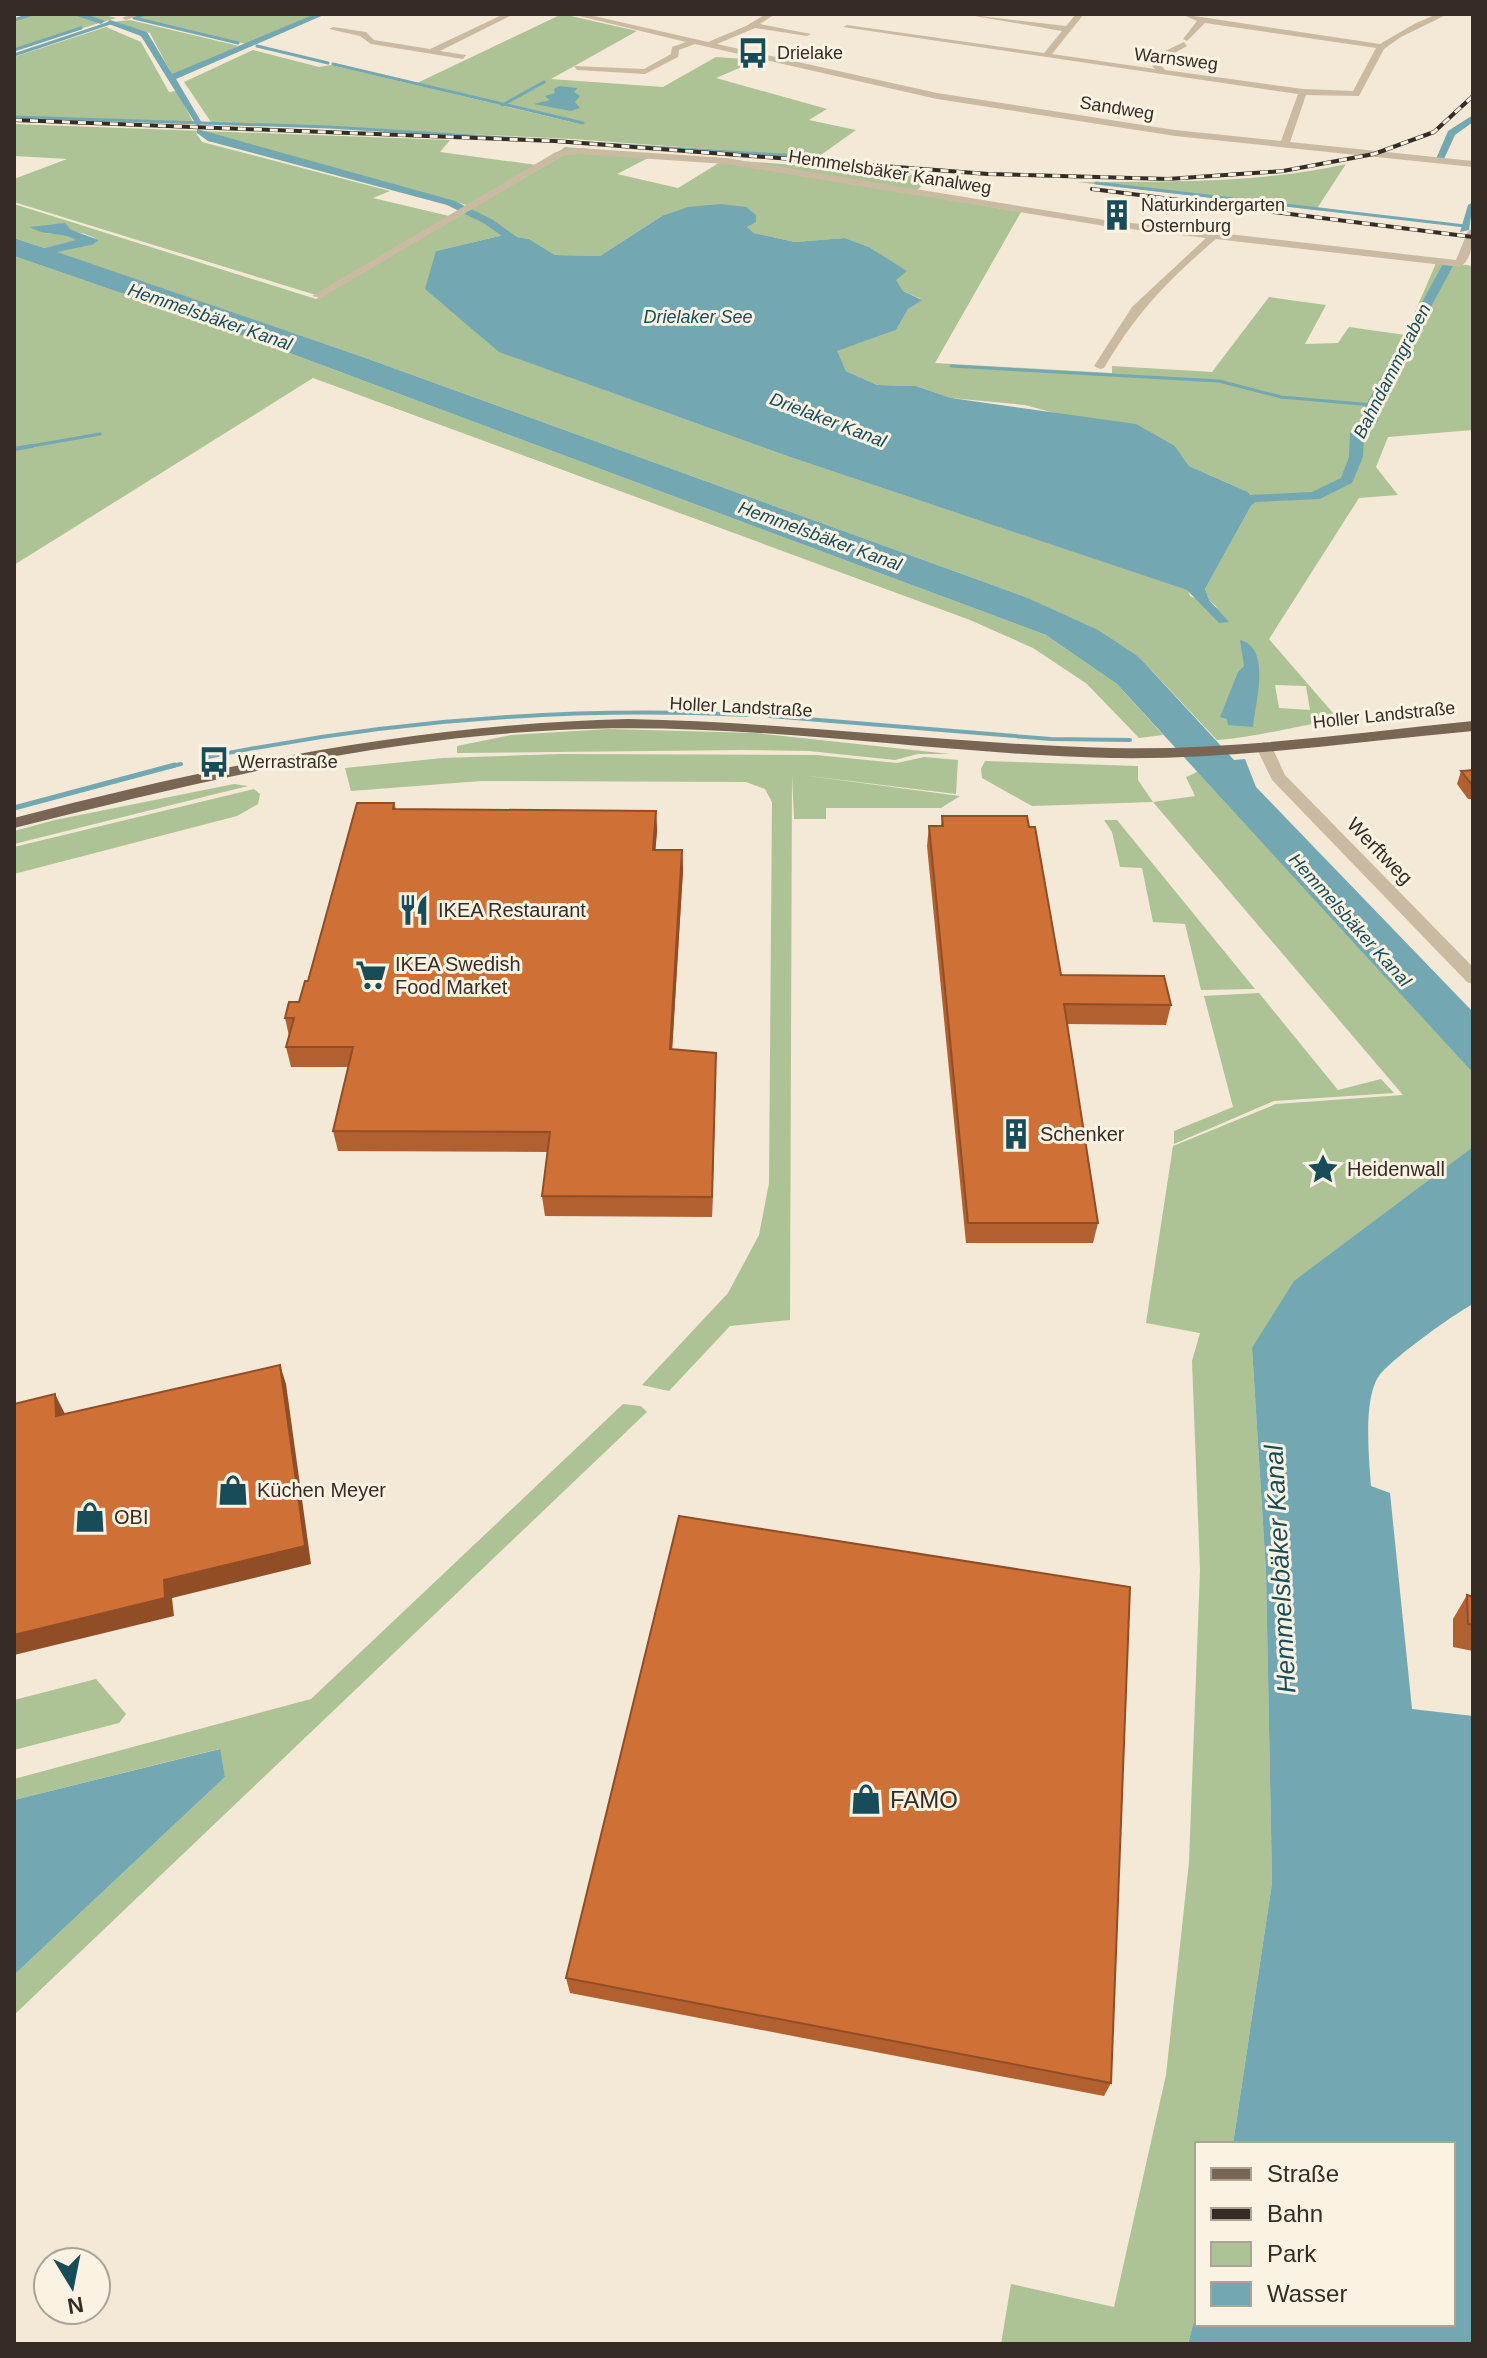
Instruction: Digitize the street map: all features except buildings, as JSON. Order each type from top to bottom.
[{"type":"main road","name":"Holler Landstraße","points":[[14,823],[214,774],[314,754],[452,734],[557,725],[696,724],[1041,751],[1178,753],[1473,726]]},
{"type":"street","points":[[126,18],[139,14]]},
{"type":"street","points":[[431,52],[510,14]]},
{"type":"street","name":"Sandweg","points":[[575,14],[937,96],[1136,128],[1473,164]]},
{"type":"street","points":[[709,44],[771,14]]},
{"type":"street","points":[[967,14],[1067,29]]},
{"type":"street","points":[[1046,56],[1080,14]]},
{"type":"street","points":[[1185,14],[1205,21],[1384,47],[1404,32],[1444,14]]},
{"type":"street","points":[[473,19],[496,21]]},
{"type":"street","points":[[1159,73],[1161,69],[1156,66],[1166,54],[1185,42],[1198,23],[1205,21]]},
{"type":"street","points":[[751,25],[807,34]]},
{"type":"street","name":"Warnsweg","points":[[847,27],[1303,92],[1356,94],[1374,55],[1384,47]]},
{"type":"street","points":[[333,29],[363,34],[371,42],[463,57]]},
{"type":"street","points":[[447,34],[465,37]]},
{"type":"street","points":[[577,68],[645,72],[675,55],[675,49],[694,41]]},
{"type":"street","points":[[1285,144],[1303,92]]},
{"type":"street","name":"Hemmelsbäker Kanalweg","points":[[317,296],[559,154],[587,151],[735,162],[1105,223],[1460,264],[1473,231]]},
{"type":"street","points":[[1100,366],[1114,335],[1131,312],[1215,235]]},
{"type":"street","name":"Werftweg","points":[[1264,747],[1278,777],[1473,978]]},
{"type":"green space","points":[[35,14],[101,14],[116,18],[14,49],[14,20]]},
{"type":"green space","points":[[147,14],[320,14],[246,44],[136,18]]},
{"type":"green space","points":[[562,14],[637,31],[551,79],[663,87],[716,57],[758,60],[716,78],[827,109],[809,120],[856,130],[818,157],[572,139],[211,122],[184,82],[253,50],[319,67],[331,65],[593,127],[504,105],[547,80],[501,104],[415,84]]},
{"type":"green space","points":[[130,20],[239,46],[172,75],[150,33],[113,22]]},
{"type":"green space","points":[[106,27],[141,42],[169,92],[177,91],[193,122],[14,116],[14,57]]},
{"type":"green space","points":[[14,124],[450,140],[440,152],[537,165],[467,205],[196,133],[202,142],[390,191],[373,198],[449,216],[316,295],[14,202],[14,179],[67,159],[14,156]]},
{"type":"green space","points":[[565,147],[721,159],[558,152]]},
{"type":"green space","points":[[567,153],[650,157],[617,174],[678,188],[722,161],[1021,212],[935,363],[1112,373],[1112,366],[1212,372],[1269,297],[1326,305],[1305,344],[1338,343],[1349,327],[1405,335],[1437,261],[1473,266],[1473,430],[1388,437],[1376,467],[1398,495],[1359,498],[1269,639],[1339,720],[1217,740],[1139,657],[1023,596],[360,356],[55,252],[92,245],[99,240],[85,234],[65,232],[42,234],[62,233],[78,240],[44,248],[14,238],[14,204],[316,299]],"holes":[[[662,216],[747,227],[754,233],[795,242],[845,238],[869,247],[906,271],[895,280],[903,291],[921,299],[908,309],[896,330],[836,351],[846,371],[877,385],[916,386],[951,398],[1025,405],[1175,446],[1189,466],[1248,492],[1253,497],[1251,506],[1205,589],[1209,600],[1218,608],[1190,596],[1188,590],[787,456],[500,352],[436,251],[504,235],[529,239],[555,255],[600,256]],[[1275,685],[1306,686],[1310,710],[1279,708]]]},
{"type":"green space","points":[[743,161],[933,176],[916,191]]},
{"type":"green space","points":[[1346,164],[1316,210],[1077,182],[1246,178]]},
{"type":"green space","points":[[14,256],[225,329],[1046,635],[1117,684],[1163,735],[1139,738],[1087,684],[1033,648],[970,620],[313,378],[14,565]]},
{"type":"green space","points":[[608,729],[756,733],[950,754],[918,754],[895,760],[809,751],[457,753],[457,746],[511,735]]},
{"type":"green space","points":[[561,754],[816,755],[897,763],[924,757],[958,760],[956,794],[801,775],[960,796],[941,808],[826,808],[826,819],[794,819],[792,775],[790,1320],[730,1326],[669,1391],[642,1385],[728,1293],[759,1235],[769,1183],[772,802],[765,789],[746,782],[481,781],[351,791],[345,768],[443,758]]},
{"type":"green space","points":[[985,761],[1138,766],[1138,780],[1153,802],[1032,806],[982,778],[981,769]]},
{"type":"green space","points":[[1199,771],[1473,1073],[1473,1147],[1252,1348],[1266,1572],[1272,1883],[1233,2142],[1195,2142],[1195,2317],[1188,2344],[1001,2344],[1011,2284],[1114,2307],[1166,2075],[1189,1862],[1200,1570],[1192,1361],[1200,1333],[1146,1323],[1173,1146],[1276,1104],[1403,1095],[1153,802],[1195,796],[1186,777]]},
{"type":"green space","points":[[234,784],[248,786],[14,844],[14,831]]},
{"type":"green space","points":[[254,789],[260,794],[258,804],[237,816],[14,874],[14,847]]},
{"type":"green space","points":[[1104,820],[1117,820],[1255,989],[1201,990],[1185,924],[1153,922],[1142,868],[1120,867],[1112,832]]},
{"type":"green space","points":[[1259,993],[1338,1090],[1381,1079],[1394,1093],[1274,1101],[1174,1144],[1174,1131],[1233,1107],[1204,996]]},
{"type":"green space","points":[[623,1404],[641,1406],[647,1412],[14,2015],[14,1975],[225,1777],[219,1749],[14,1800],[14,1779],[311,1699]]},
{"type":"green space","points":[[96,1679],[126,1714],[119,1723],[14,1750],[14,1700]]},
{"type":"water","points":[[559,86],[578,88],[574,92],[580,96],[575,102],[580,108],[571,111],[534,104],[550,100],[545,96],[555,93],[554,89]]},
{"type":"water","name":"Drielaker See","points":[[721,204],[746,207],[756,215],[756,222],[747,227],[754,233],[795,242],[845,238],[869,247],[907,271],[896,280],[903,291],[922,300],[908,309],[896,330],[837,351],[846,371],[877,385],[916,386],[951,398],[1136,424],[1175,446],[1189,466],[1248,492],[1253,498],[1251,506],[1205,589],[1209,600],[1229,622],[1219,623],[1187,590],[787,456],[499,352],[425,289],[436,251],[504,235],[529,239],[555,255],[600,256],[662,216],[688,207]]},
{"type":"water","name":"Hemmelsbäker Kanal","points":[[65,223],[71,230],[99,240],[92,245],[57,252],[360,356],[1023,596],[1098,630],[1139,657],[1234,760],[1245,759],[1256,787],[1473,1012],[1473,1073],[1117,684],[1046,635],[225,329],[14,256],[14,238],[44,248],[76,240],[30,227]]},
{"type":"water","points":[[1240,640],[1250,645],[1259,665],[1253,727],[1228,725],[1227,719],[1220,717],[1238,672],[1244,666]]},
{"type":"water","name":"Hemmelsbäker Kanal","points":[[1473,1147],[1473,1304],[1423,1337],[1379,1376],[1371,1399],[1368,1430],[1371,1486],[1390,1493],[1412,1709],[1473,1716],[1473,2344],[1188,2344],[1195,2317],[1195,2326],[1455,2326],[1455,2142],[1233,2142],[1272,1883],[1266,1572],[1252,1348],[1294,1281]]},
{"type":"water","points":[[220,1749],[225,1777],[14,1975],[14,1800]]},
{"type":"waterway","points":[[14,20],[33,14]]},
{"type":"waterway","name":"Drielaker Kanal","points":[[75,14],[101,21]]},
{"type":"waterway","points":[[145,14],[134,18],[238,43]]},
{"type":"waterway","points":[[171,78],[322,14]]},
{"type":"waterway","points":[[14,55],[110,23]]},
{"type":"waterway","name":"Drielaker Kanal","points":[[110,23],[144,34],[197,123]]},
{"type":"waterway","points":[[14,50],[81,28]]},
{"type":"waterway","points":[[257,46],[328,63]]},
{"type":"waterway","points":[[333,64],[503,104]]},
{"type":"waterway","points":[[503,104],[544,82]]},
{"type":"waterway","points":[[503,104],[583,123]]},
{"type":"waterway","points":[[14,117],[329,127],[813,157]]},
{"type":"waterway","name":"Bahndammgraben","points":[[1440,157],[1451,133],[1473,118]]},
{"type":"waterway","name":"Drielaker Kanal","points":[[200,131],[212,139],[451,203],[489,222],[529,250]]},
{"type":"waterway","points":[[1096,183],[1465,226]]},
{"type":"waterway","name":"Bahndammgraben","points":[[1464,230],[1473,205]]},
{"type":"waterway","name":"Bahndammgraben","points":[[1228,514],[1253,498],[1315,496],[1347,480],[1356,457],[1357,433],[1371,421],[1372,405],[1448,264]]},
{"type":"waterway","points":[[951,366],[1219,381],[1281,397],[1372,405]]},
{"type":"waterway","points":[[20,448],[100,434]]},
{"type":"waterway","points":[[20,448],[32,446]]},
{"type":"waterway","points":[[14,449],[20,448]]},
{"type":"waterway","points":[[203,758],[338,734],[474,719],[610,713],[748,715]]},
{"type":"waterway","points":[[770,716],[1051,739],[1130,740]]},
{"type":"waterway","points":[[168,767],[181,764]]},
{"type":"waterway","points":[[14,808],[175,765]]},
{"type":"railway","points":[[14,120],[555,141],[988,174],[1168,179],[1283,171],[1374,154],[1434,132],[1473,96]]},
{"type":"railway","points":[[1092,189],[1473,237]]},
{"type":"place","name":"Drielake","points":[[753,53]]},
{"type":"place","name":"Naturkindergarten Osternburg","points":[[1117,215]]},
{"type":"place","name":"Werrastraße","points":[[214,762]]},
{"type":"place","name":"IKEA Restaurant","points":[[414,910]]},
{"type":"place","name":"IKEA Swedish Food Market","points":[[371,975]]},
{"type":"place","name":"Schenker","points":[[1016,1134]]},
{"type":"place","name":"Heidenwall","points":[[1323,1169]]},
{"type":"place","name":"Küchen Meyer","points":[[233,1490]]},
{"type":"place","name":"OBI","points":[[90,1517]]},
{"type":"place","name":"FAMO","points":[[866,1799]]}]
